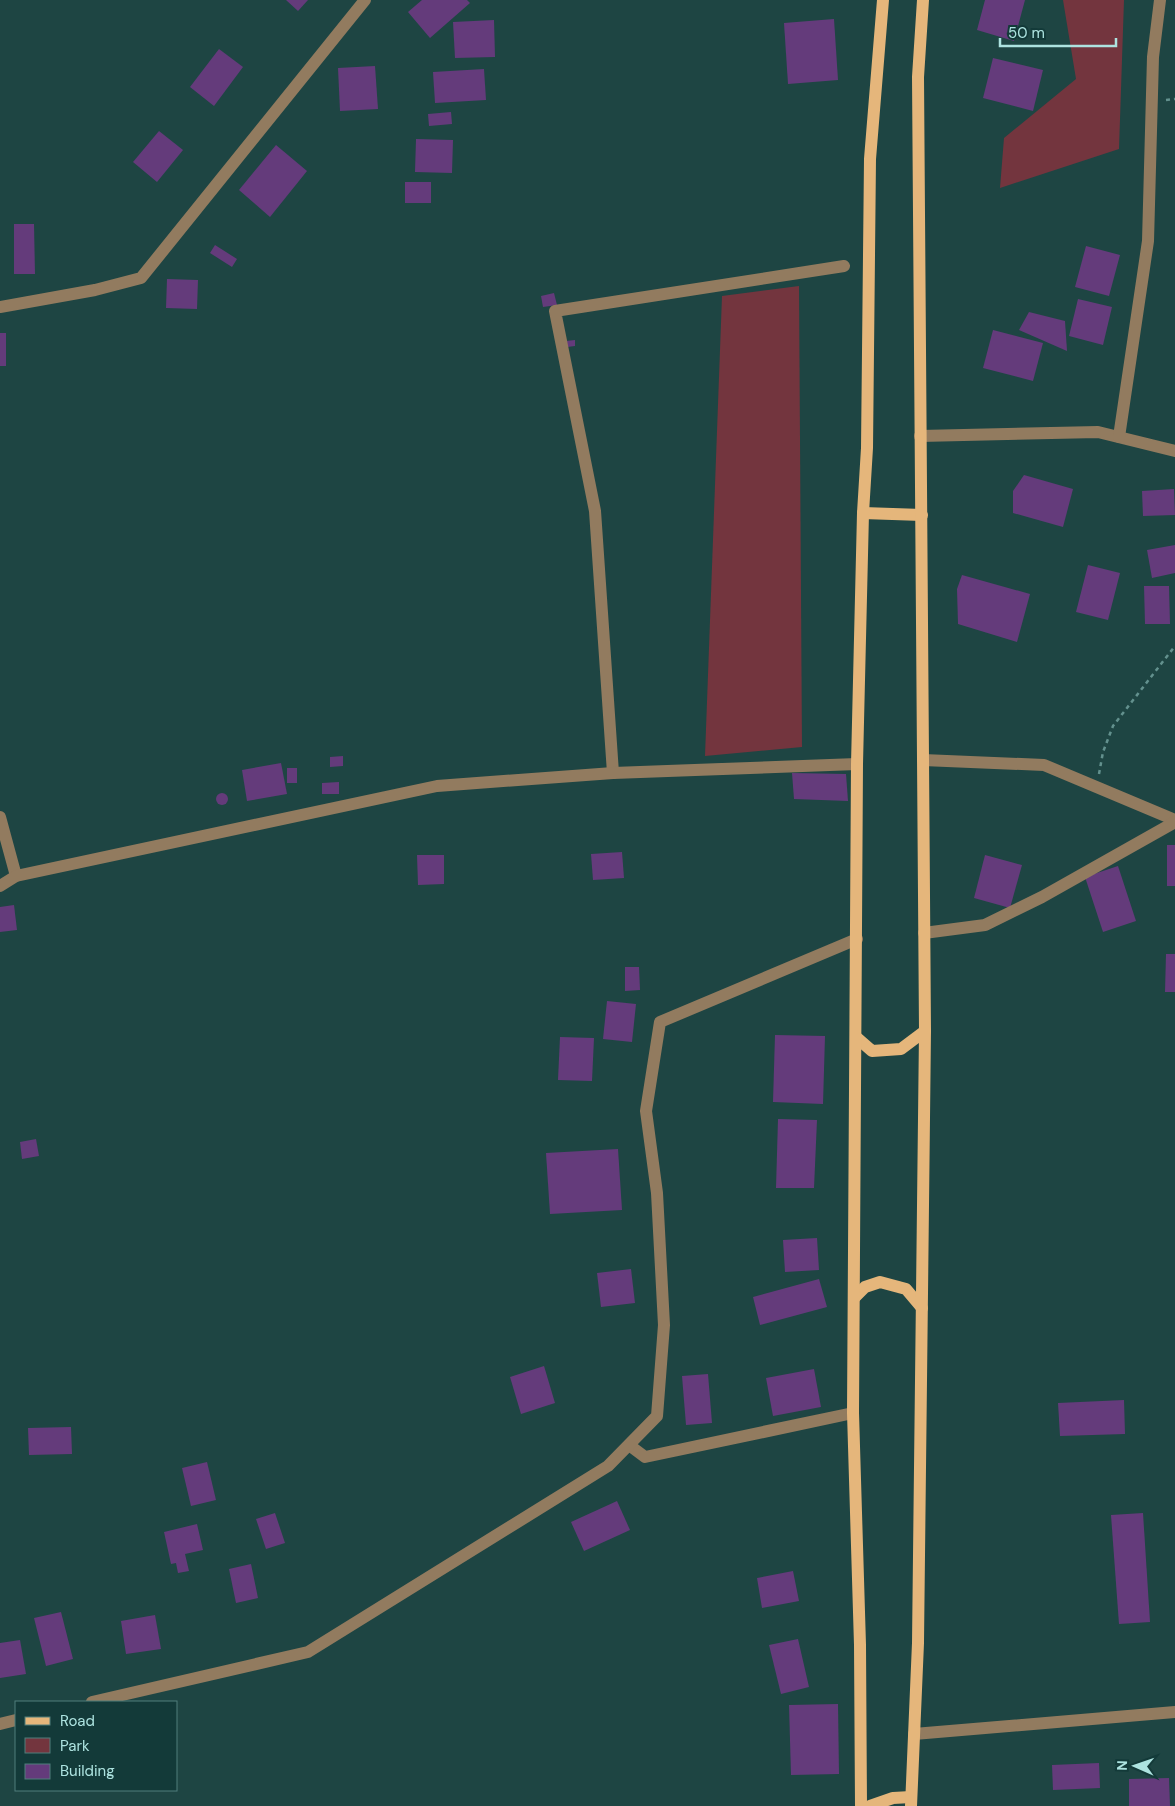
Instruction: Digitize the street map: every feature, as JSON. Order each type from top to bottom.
[{"type":"main road","points":[[861,1806],[860,1645],[853,1414],[857,764],[863,513],[867,448],[870,159],[883,0]]},
{"type":"main road","points":[[870,1806],[893,1798],[911,1801],[918,1643],[925,1031],[918,77],[924,0]]},
{"type":"main road","points":[[863,513],[922,515]]},
{"type":"main road","points":[[856,1037],[872,1051],[901,1049],[925,1031]]},
{"type":"main road","points":[[854,1298],[865,1288],[880,1282],[906,1289],[922,1308]]},
{"type":"street","points":[[0,307],[95,290],[141,278],[365,0]]},
{"type":"street","points":[[1119,437],[1148,241],[1153,57],[1160,0]]},
{"type":"street","points":[[613,773],[596,511],[555,312],[844,266]]},
{"type":"street","points":[[920,436],[1098,432],[1175,451]]},
{"type":"street","points":[[923,760],[1044,766],[1175,821]]},
{"type":"street","points":[[0,886],[16,876],[437,786],[613,773],[857,764]]},
{"type":"street","points":[[0,817],[16,876]]},
{"type":"street","points":[[924,934],[985,925],[1042,897],[1175,821]]},
{"type":"street","points":[[96,1701],[308,1652],[608,1466],[629,1445],[657,1416],[664,1325],[657,1193],[646,1111],[660,1022],[857,939]]},
{"type":"street","points":[[629,1445],[645,1457],[853,1414]]},
{"type":"street","points":[[914,1734],[1175,1712]]},
{"type":"street","points":[[0,1724],[15,1720]]},
{"type":"path","points":[[1096,788],[1103,752],[1113,726],[1175,646]]},
{"type":"green space","points":[[1063,0],[1124,0],[1119,149],[1000,188],[1004,138],[1076,79]]},
{"type":"green space","points":[[799,286],[802,747],[705,756],[722,296]]},
{"type":"building","points":[[286,0],[308,0],[298,11]]},
{"type":"building","points":[[422,0],[467,0],[470,3],[430,38],[408,12]]},
{"type":"building","points":[[985,0],[1025,0],[1014,41],[977,30]]},
{"type":"building","points":[[834,19],[838,80],[788,84],[784,23]]},
{"type":"building","points":[[494,20],[495,57],[455,58],[453,22]]},
{"type":"building","points":[[219,49],[243,67],[214,106],[190,87]]},
{"type":"building","points":[[993,58],[1043,70],[1033,111],[983,98]]},
{"type":"building","points":[[375,66],[378,109],[340,111],[338,68]]},
{"type":"building","points":[[484,69],[486,100],[435,103],[433,72]]},
{"type":"building","points":[[451,112],[452,124],[429,126],[428,114]]},
{"type":"building","points":[[159,131],[183,150],[157,182],[133,162]]},
{"type":"building","points":[[416,139],[453,140],[452,173],[415,172]]},
{"type":"building","points":[[276,145],[307,171],[270,217],[239,190]]},
{"type":"building","points":[[405,182],[431,182],[431,203],[405,203]]},
{"type":"building","points":[[14,224],[34,224],[35,274],[14,274]]},
{"type":"building","points":[[215,245],[237,259],[232,267],[210,253]]},
{"type":"building","points":[[1086,246],[1120,255],[1109,296],[1075,287]]},
{"type":"building","points":[[167,279],[198,280],[197,309],[166,308]]},
{"type":"building","points":[[554,293],[557,305],[543,307],[541,296]]},
{"type":"building","points":[[1078,299],[1112,307],[1103,345],[1069,336]]},
{"type":"building","points":[[1029,312],[1065,321],[1067,351],[1019,330]]},
{"type":"building","points":[[993,330],[1043,343],[1033,381],[983,368]]},
{"type":"building","points":[[0,333],[6,333],[6,366],[0,366]]},
{"type":"building","points":[[575,340],[575,346],[567,347],[566,341]]},
{"type":"building","points":[[1024,475],[1073,489],[1063,527],[1013,513],[1013,491]]},
{"type":"building","points":[[1174,489],[1175,515],[1143,516],[1142,491]]},
{"type":"building","points":[[1175,545],[1175,573],[1152,578],[1147,550]]},
{"type":"building","points":[[1088,565],[1120,573],[1108,620],[1076,612]]},
{"type":"building","points":[[962,575],[1030,594],[1017,642],[958,624],[957,589]]},
{"type":"building","points":[[1144,586],[1169,586],[1170,624],[1145,624]]},
{"type":"building","points":[[343,756],[343,766],[330,767],[330,757]]},
{"type":"building","points":[[281,763],[287,794],[247,801],[242,770]]},
{"type":"building","points":[[287,768],[297,768],[297,783],[287,783]]},
{"type":"building","points":[[792,773],[846,774],[848,801],[794,799]]},
{"type":"building","points":[[339,782],[339,794],[322,794],[322,783]]},
{"type":"building","points":[[222,793],[228,799],[222,805],[216,799]]},
{"type":"building","points":[[1167,845],[1175,845],[1175,886],[1167,886]]},
{"type":"building","points":[[622,852],[624,878],[593,880],[591,854]]},
{"type":"building","points":[[417,855],[444,855],[444,884],[418,885]]},
{"type":"building","points":[[985,855],[1022,865],[1010,908],[974,898]]},
{"type":"building","points":[[1118,866],[1136,921],[1103,932],[1085,877]]},
{"type":"building","points":[[14,905],[17,930],[0,932],[0,907]]},
{"type":"building","points":[[1166,954],[1175,954],[1175,992],[1165,992]]},
{"type":"building","points":[[625,967],[639,967],[640,990],[625,991]]},
{"type":"building","points":[[607,1001],[636,1004],[632,1042],[603,1039]]},
{"type":"building","points":[[775,1035],[825,1036],[823,1104],[773,1102]]},
{"type":"building","points":[[560,1037],[594,1038],[592,1081],[558,1080]]},
{"type":"building","points":[[778,1119],[817,1120],[814,1188],[776,1188]]},
{"type":"building","points":[[36,1139],[39,1156],[22,1159],[20,1142]]},
{"type":"building","points":[[618,1149],[622,1210],[550,1214],[546,1153]]},
{"type":"building","points":[[817,1238],[819,1270],[785,1272],[783,1240]]},
{"type":"building","points":[[631,1269],[635,1303],[601,1307],[597,1273]]},
{"type":"building","points":[[819,1279],[827,1307],[760,1325],[753,1297]]},
{"type":"building","points":[[544,1366],[555,1403],[521,1414],[510,1377]]},
{"type":"building","points":[[814,1369],[821,1407],[773,1416],[766,1378]]},
{"type":"building","points":[[708,1374],[712,1423],[686,1425],[682,1376]]},
{"type":"building","points":[[1124,1400],[1125,1434],[1060,1436],[1058,1403]]},
{"type":"building","points":[[71,1427],[72,1454],[29,1455],[28,1428]]},
{"type":"building","points":[[207,1462],[216,1500],[191,1506],[182,1468]]},
{"type":"building","points":[[617,1501],[630,1530],[584,1551],[571,1522]]},
{"type":"building","points":[[275,1513],[285,1543],[266,1549],[256,1519]]},
{"type":"building","points":[[1143,1513],[1150,1622],[1119,1624],[1111,1515]]},
{"type":"building","points":[[197,1524],[203,1550],[185,1554],[189,1571],[178,1573],[176,1563],[171,1564],[164,1532]]},
{"type":"building","points":[[251,1564],[258,1598],[236,1603],[229,1569]]},
{"type":"building","points":[[793,1571],[799,1601],[762,1608],[757,1578]]},
{"type":"building","points":[[61,1612],[73,1659],[46,1666],[34,1618]]},
{"type":"building","points":[[155,1615],[161,1649],[126,1654],[121,1621]]},
{"type":"building","points":[[798,1639],[809,1687],[781,1694],[769,1645]]},
{"type":"building","points":[[20,1640],[26,1674],[0,1678],[0,1643]]},
{"type":"building","points":[[838,1704],[839,1774],[791,1775],[789,1705]]},
{"type":"building","points":[[1099,1763],[1100,1788],[1053,1790],[1052,1765]]},
{"type":"building","points":[[1169,1778],[1170,1806],[1129,1806],[1129,1779]]}]
